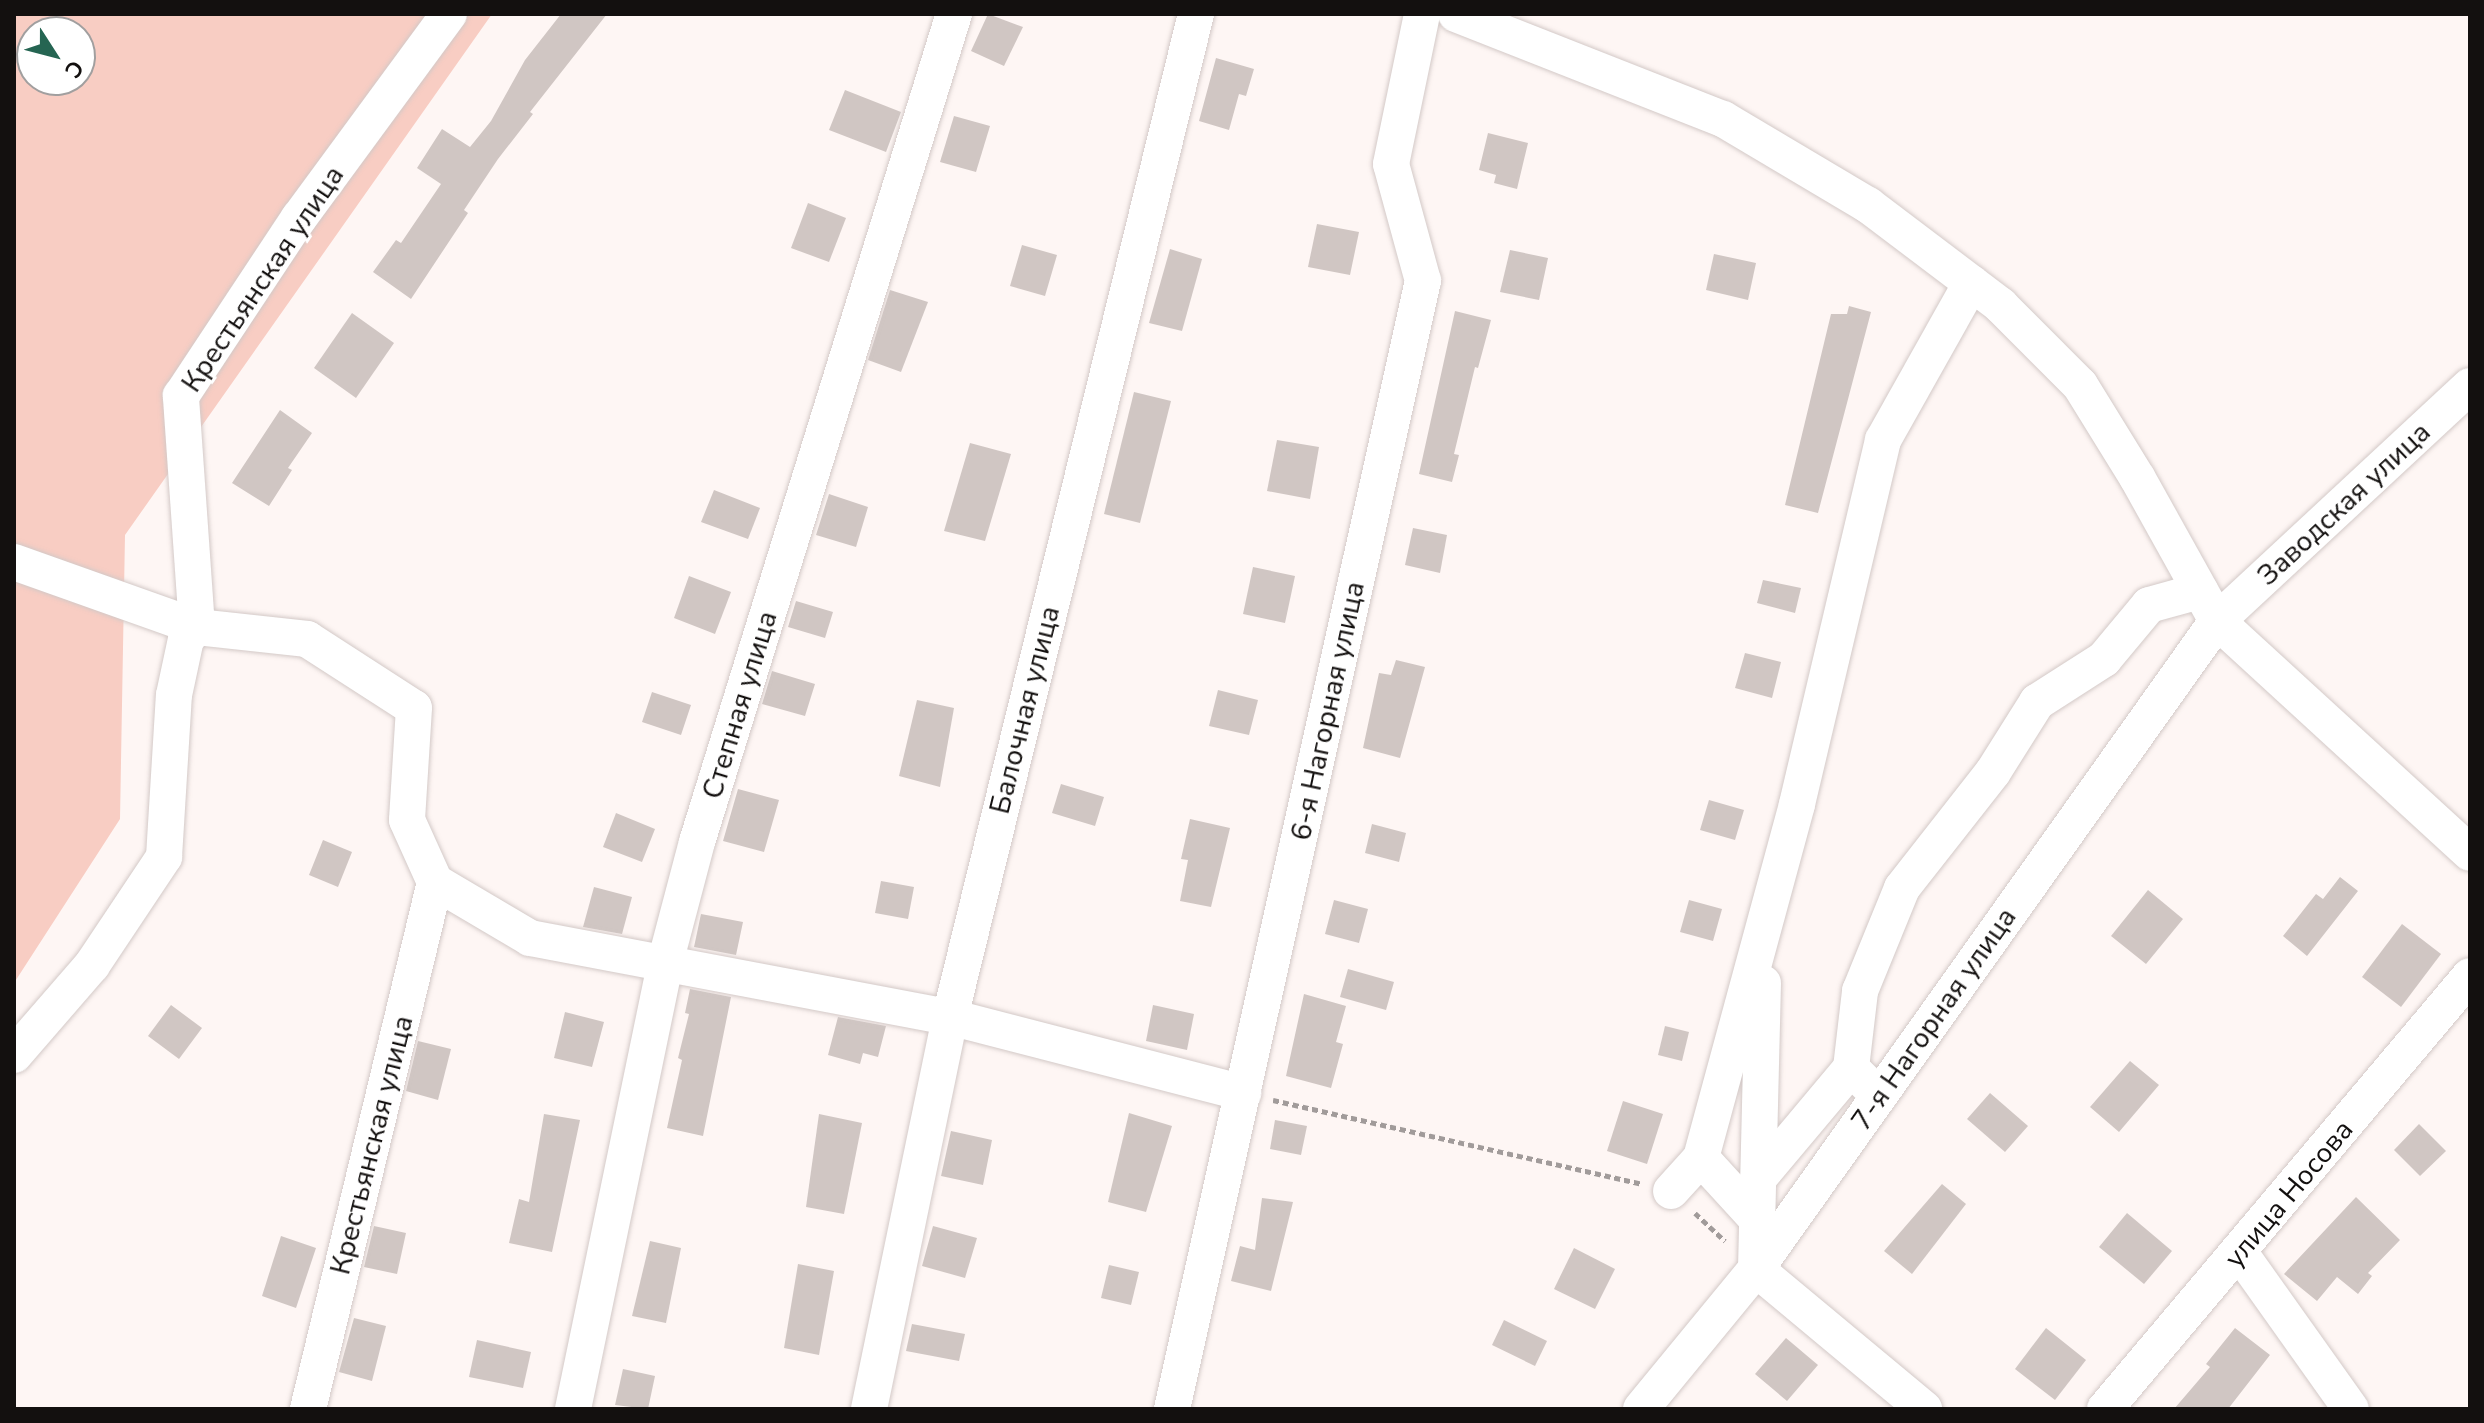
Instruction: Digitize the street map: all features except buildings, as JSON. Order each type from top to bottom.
[{"type":"street","name":"Крестьянская улица","points":[[197,627],[181,396],[299,218],[449,14]]},
{"type":"street","name":"Степная улица","points":[[573,1409],[665,963],[702,827],[954,14]]},
{"type":"street","name":"Балочная улица","points":[[869,1409],[950,1017],[1196,14]]},
{"type":"street","name":"6-я Нагорная улица","points":[[1172,1409],[1423,281],[1391,164],[1422,14]]},
{"type":"street","points":[[1456,14],[1723,119],[1868,205],[2000,305],[2080,385],[2138,479],[2208,606],[2470,853]]},
{"type":"street","points":[[1671,1191],[1701,1158],[1797,804],[1883,440],[1971,283]]},
{"type":"street","name":"Заводская улица","points":[[2208,606],[2470,386]]},
{"type":"street","points":[[14,562],[197,627],[307,639],[414,708],[407,820],[435,882],[530,938],[950,1017],[1243,1093]]},
{"type":"street","points":[[1758,1179],[1851,1068],[1860,991],[1902,888],[1993,772],[2037,702],[2104,659],[2149,605],[2208,606]]},
{"type":"street","name":"7-я Нагорная улица","points":[[1641,1409],[1763,1243],[1879,1096],[2208,606]]},
{"type":"street","points":[[14,1055],[92,965],[164,857],[174,695],[186,639],[197,627]]},
{"type":"street","name":"Крестьянская улица","points":[[308,1409],[435,882]]},
{"type":"street","points":[[1763,1243],[1758,1179],[1765,924]]},
{"type":"street","name":"улица Носова","points":[[2105,1409],[2240,1253],[2470,976]]},
{"type":"street","points":[[1851,1068],[1879,1096]]},
{"type":"street","points":[[1701,1158],[1763,1243],[1924,1409]]},
{"type":"street","points":[[2240,1253],[2351,1409]]},
{"type":"path","points":[[1243,1093],[1671,1191],[1763,1243]]},
{"type":"shaded area","points":[[14,14],[492,14],[125,535],[120,819],[14,983]]}]
